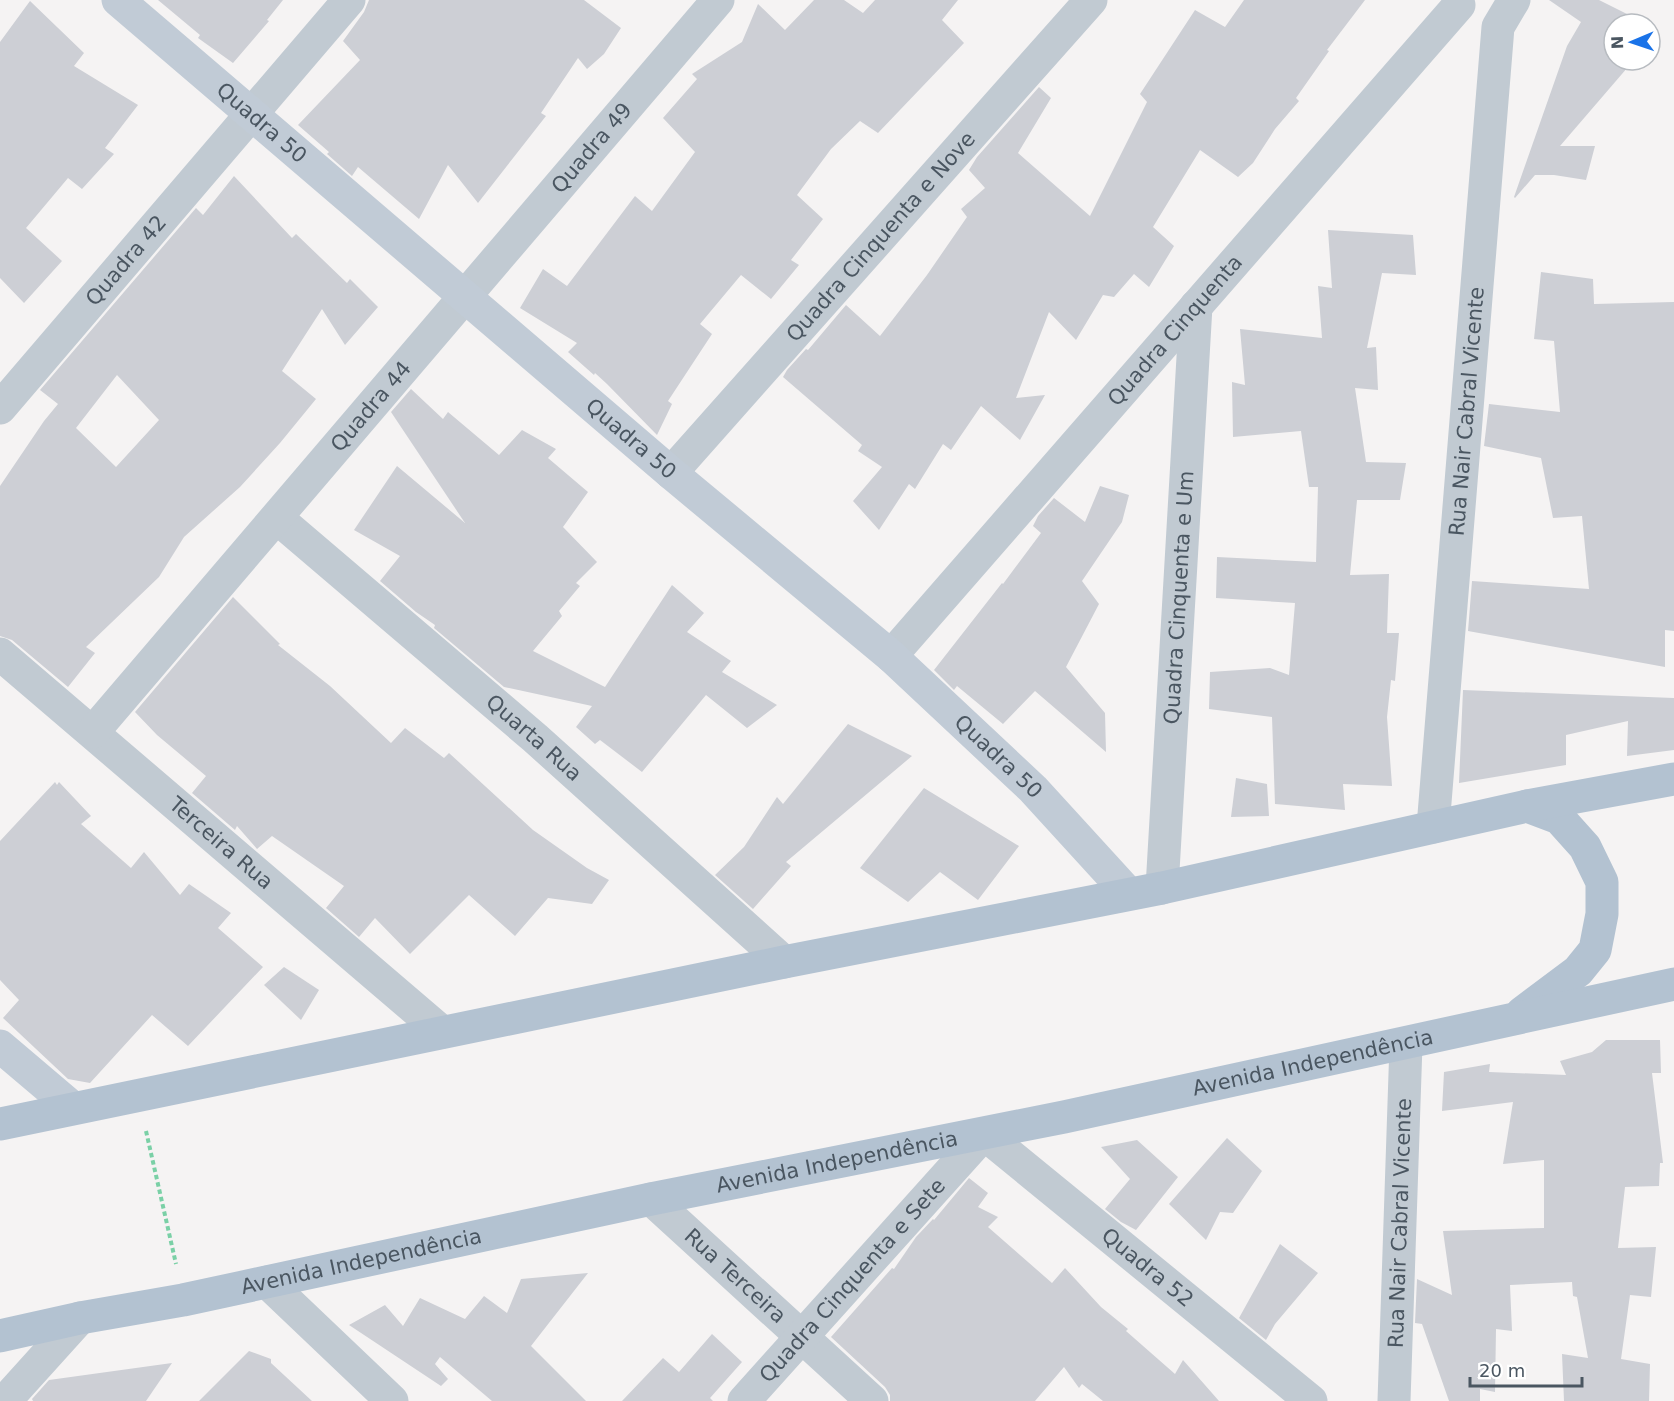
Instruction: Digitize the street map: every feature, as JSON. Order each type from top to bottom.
[{"type":"main road","points":[[0,1124],[784,962],[1162,888],[1527,806],[1674,779]]},
{"type":"main road","points":[[1513,1020],[1578,971],[1595,950],[1602,914],[1602,882],[1585,847],[1559,818],[1527,806]]},
{"type":"main road","name":"Avenida Independência","points":[[0,1336],[80,1318],[183,1300],[651,1199],[984,1134],[1674,984]]},
{"type":"street","name":"Quadra 50","points":[[118,0],[671,473],[891,656],[1033,789],[1128,893]]},
{"type":"street","name":"Quadra 42","points":[[0,408],[349,0]]},
{"type":"street","name":"Quadra 49","points":[[464,297],[718,0]]},
{"type":"street","name":"Quadra Cinquenta e Nove","points":[[671,473],[1091,0]]},
{"type":"street","points":[[1454,3],[1506,14]]},
{"type":"street","name":"Quadra Cinquenta","points":[[891,656],[1196,306],[1454,3]]},
{"type":"street","name":"Rua Nair Cabral Vicente","points":[[1433,827],[1506,14]]},
{"type":"street","name":"Quadra 44","points":[[93,732],[464,297]]},
{"type":"street","name":"Quadra Cinquenta e Um","points":[[1162,888],[1196,306]]},
{"type":"street","name":"Quarta Rua","points":[[277,518],[535,738],[784,962]]},
{"type":"street","name":"Terceira Rua","points":[[0,654],[442,1032]]},
{"type":"street","name":"Rua Nair Cabral Vicente","points":[[1394,1401],[1406,1044]]},
{"type":"street","points":[[0,1046],[73,1108]]},
{"type":"street","name":"Quadra Cinquenta e Sete","points":[[744,1401],[984,1134]]},
{"type":"street","name":"Quadra 52","points":[[984,1134],[1311,1401]]},
{"type":"street","name":"Rua Terceira","points":[[651,1199],[872,1401]]},
{"type":"street","points":[[267,1282],[385,1399]]},
{"type":"street","points":[[5,1401],[80,1318]]},
{"type":"path","points":[[138,1095],[183,1300]]},
{"type":"building","points":[[158,0],[283,0],[267,20],[269,21],[233,63],[198,38],[200,35]]},
{"type":"building","points":[[369,0],[584,0],[621,28],[604,54],[587,69],[578,58],[541,113],[546,116],[478,203],[448,165],[419,219],[358,167],[352,176],[298,125],[360,60],[343,41],[364,12]]},
{"type":"building","points":[[814,0],[844,0],[863,13],[875,0],[958,0],[942,20],[964,43],[878,133],[860,121],[831,149],[797,195],[823,219],[791,260],[799,265],[771,299],[741,275],[700,324],[712,334],[668,401],[672,404],[657,435],[607,384],[568,352],[577,343],[520,308],[543,269],[567,286],[635,196],[652,211],[695,152],[663,118],[697,79],[692,74],[742,42],[758,4],[785,30]]},
{"type":"building","points":[[1244,0],[1365,0],[1327,50],[1329,51],[1296,98],[1299,101],[1275,129],[1253,163],[1238,177],[1200,150],[1153,227],[1174,246],[1149,287],[1134,274],[1114,297],[1103,295],[1076,340],[1049,312],[1016,398],[1045,395],[1020,440],[981,406],[951,450],[943,444],[915,489],[909,484],[879,530],[853,501],[882,467],[858,451],[862,445],[783,377],[787,370],[806,349],[808,350],[846,305],[880,336],[927,275],[967,217],[961,209],[985,188],[969,170],[977,157],[1039,87],[1051,98],[1018,153],[1090,216],[1147,102],[1140,94],[1195,10],[1225,27]]},
{"type":"building","points":[[1549,0],[1599,0],[1623,12],[1602,12],[1602,72],[1624,72],[1560,146],[1595,146],[1586,180],[1554,175],[1535,175],[1515,198],[1567,46],[1581,22]]},
{"type":"building","points":[[30,1],[84,53],[74,66],[138,105],[105,148],[114,154],[82,189],[68,178],[26,228],[62,261],[24,303],[0,278],[0,42]]},
{"type":"building","points":[[234,176],[292,238],[296,234],[347,283],[350,279],[378,307],[345,345],[322,309],[282,371],[316,399],[240,487],[184,537],[159,577],[86,647],[95,653],[68,687],[12,640],[0,636],[0,486],[58,404],[40,390],[196,208],[203,215]],"holes":[[[117,375],[159,420],[116,467],[76,428]]]},
{"type":"building","points":[[1328,230],[1413,235],[1416,275],[1382,273],[1367,348],[1376,347],[1378,390],[1355,388],[1366,462],[1406,463],[1400,500],[1357,500],[1350,575],[1389,574],[1387,633],[1399,633],[1395,681],[1391,680],[1387,717],[1392,786],[1343,784],[1345,810],[1275,804],[1272,717],[1209,709],[1210,672],[1270,668],[1289,675],[1295,603],[1216,598],[1217,557],[1316,562],[1318,487],[1309,487],[1301,431],[1233,437],[1232,382],[1245,385],[1240,329],[1322,338],[1318,286],[1332,288]]},
{"type":"building","points":[[1541,272],[1593,279],[1594,304],[1674,302],[1674,631],[1665,630],[1665,667],[1468,631],[1472,581],[1589,589],[1582,516],[1553,518],[1541,458],[1484,446],[1489,404],[1560,412],[1554,341],[1534,339]]},
{"type":"building","points":[[411,389],[443,419],[448,412],[499,455],[522,430],[556,449],[548,458],[588,492],[563,527],[597,562],[576,583],[580,586],[559,611],[562,616],[533,651],[605,687],[672,585],[704,613],[687,632],[731,661],[722,672],[777,705],[747,728],[706,695],[642,772],[600,740],[595,744],[576,727],[592,706],[504,687],[434,628],[435,625],[380,581],[400,556],[354,530],[397,466],[465,523],[391,412]]},
{"type":"building","points":[[1100,486],[1129,495],[1122,522],[1082,581],[1099,604],[1066,667],[1105,713],[1106,752],[1035,691],[1003,724],[957,686],[954,690],[934,670],[1041,533],[1033,526],[1038,516],[1054,498],[1085,522]]},
{"type":"building","points":[[233,597],[280,644],[278,645],[330,686],[391,743],[405,728],[444,758],[449,753],[533,830],[587,868],[609,880],[592,904],[548,898],[515,936],[469,895],[410,954],[375,918],[359,937],[326,908],[344,886],[272,836],[257,849],[237,826],[235,830],[192,793],[206,776],[157,735],[135,712]]},
{"type":"building","points":[[1463,690],[1674,698],[1674,750],[1627,756],[1628,721],[1566,735],[1566,765],[1459,783]]},
{"type":"building","points":[[848,724],[912,756],[786,862],[791,866],[753,909],[715,875],[744,847],[777,797],[783,804]]},
{"type":"building","points":[[1236,778],[1267,784],[1269,816],[1231,817]]},
{"type":"building","points":[[55,782],[57,785],[59,782],[91,816],[81,824],[131,868],[144,852],[180,895],[189,884],[231,913],[218,928],[263,967],[188,1046],[152,1015],[90,1083],[68,1079],[3,1018],[19,1000],[0,980],[0,841]]},
{"type":"building","points":[[924,788],[1019,846],[978,900],[940,872],[908,902],[860,868]]},
{"type":"building","points":[[284,967],[319,990],[301,1020],[264,985]]},
{"type":"building","points":[[1606,1040],[1660,1040],[1661,1073],[1652,1073],[1663,1163],[1660,1163],[1659,1186],[1625,1187],[1618,1248],[1656,1247],[1651,1297],[1630,1295],[1621,1359],[1650,1364],[1649,1401],[1564,1401],[1562,1354],[1588,1358],[1577,1297],[1573,1296],[1572,1282],[1510,1285],[1512,1331],[1496,1329],[1495,1392],[1480,1389],[1480,1401],[1449,1401],[1422,1324],[1415,1323],[1417,1279],[1452,1295],[1443,1231],[1544,1228],[1544,1160],[1503,1164],[1513,1102],[1442,1111],[1444,1072],[1490,1064],[1489,1072],[1566,1075],[1560,1061],[1592,1052]]},
{"type":"building","points":[[1227,1138],[1262,1171],[1233,1213],[1220,1212],[1206,1240],[1169,1204]]},
{"type":"building","points":[[1137,1140],[1178,1177],[1136,1230],[1105,1209],[1130,1179],[1101,1147]]},
{"type":"building","points":[[969,1178],[988,1193],[978,1207],[998,1217],[988,1227],[1052,1283],[1065,1268],[1101,1307],[1128,1329],[1126,1331],[1175,1374],[1183,1360],[1219,1401],[1103,1401],[1082,1384],[1079,1388],[1064,1367],[1035,1401],[890,1401],[890,1395],[885,1387],[831,1337],[892,1268],[894,1269],[916,1237],[934,1220]]},
{"type":"building","points":[[1280,1244],[1318,1273],[1275,1324],[1266,1340],[1239,1318]]},
{"type":"building","points":[[588,1273],[531,1346],[586,1401],[492,1401],[440,1357],[435,1364],[448,1379],[441,1386],[349,1325],[385,1305],[403,1326],[420,1298],[465,1319],[484,1296],[507,1313],[521,1279]]},
{"type":"building","points":[[712,1334],[742,1362],[710,1398],[713,1401],[622,1401],[663,1358],[679,1372]]},
{"type":"building","points":[[249,1351],[271,1359],[271,1363],[312,1401],[199,1401]]},
{"type":"building","points":[[172,1363],[146,1401],[33,1401],[32,1399],[49,1380]]}]
